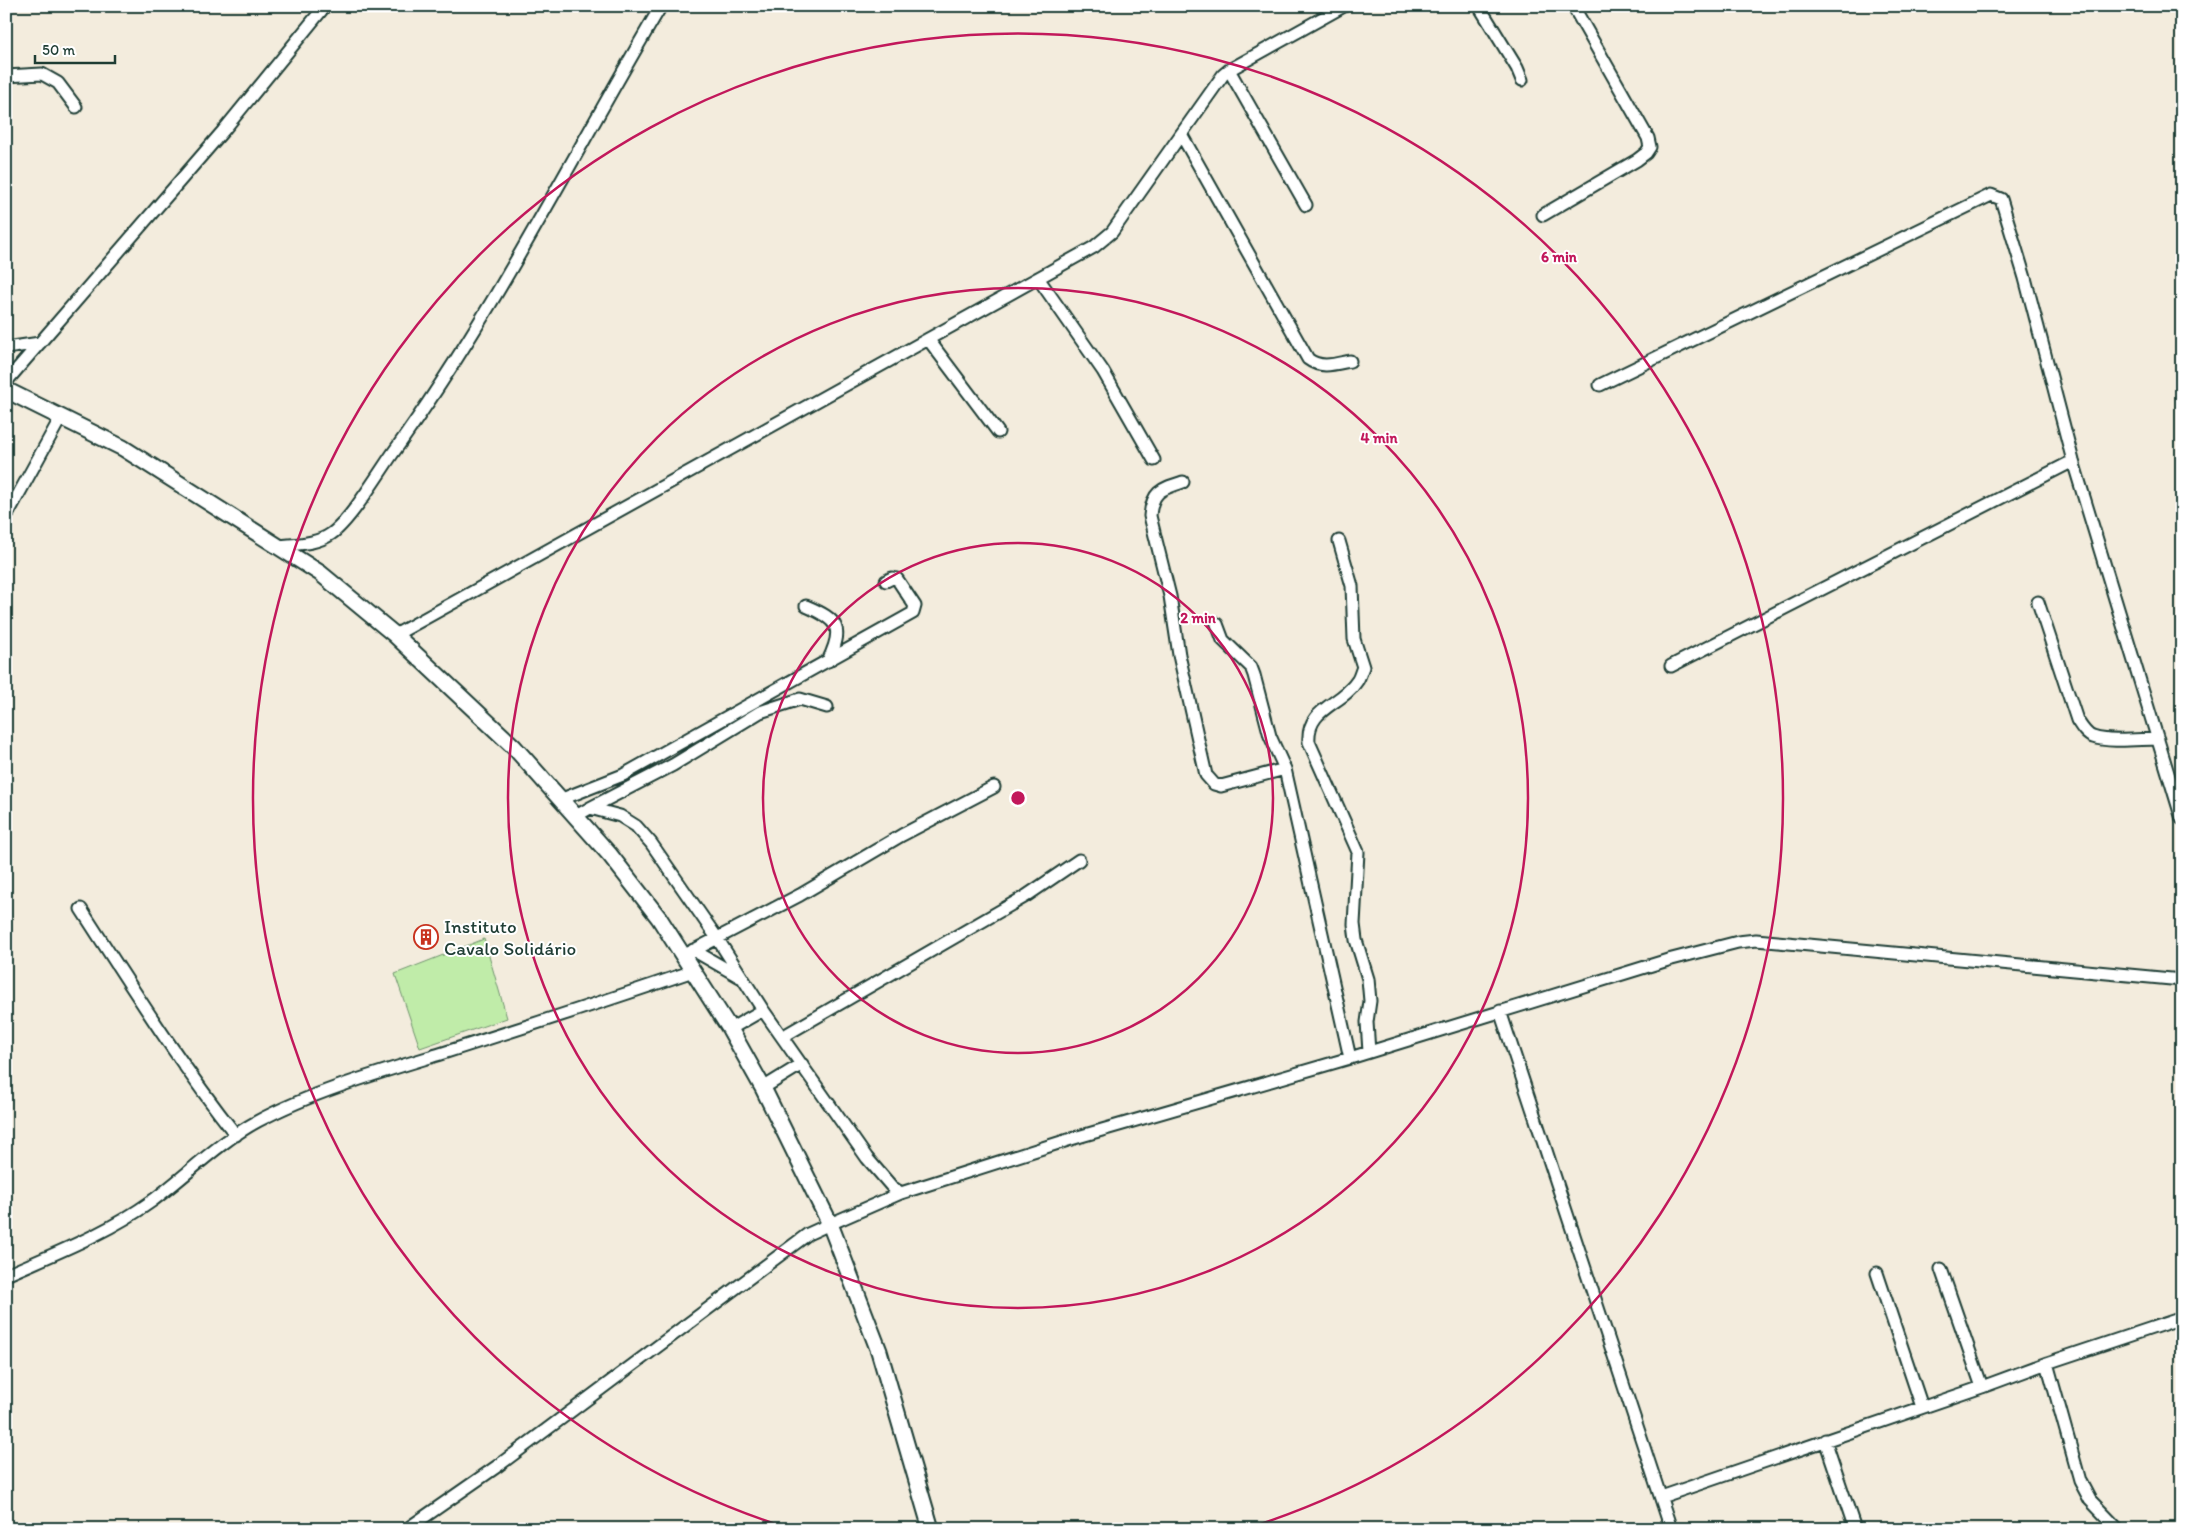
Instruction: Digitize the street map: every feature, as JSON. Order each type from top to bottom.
[{"type":"main road","points":[[6,390],[122,448],[320,573],[395,635],[514,747],[610,855],[688,953],[693,971],[730,1029],[763,1088],[830,1224],[879,1350],[931,1529]]},
{"type":"street","points":[[6,382],[223,131],[325,6]]},
{"type":"street","points":[[280,546],[310,542],[332,533],[347,517],[419,417],[502,286],[661,6]]},
{"type":"street","points":[[395,635],[928,340],[1106,239],[1215,86],[1229,70],[1344,6]]},
{"type":"street","points":[[1479,6],[1517,68],[1522,80]]},
{"type":"street","points":[[1543,215],[1637,160],[1650,147],[1648,138],[1574,6]]},
{"type":"street","points":[[1229,70],[1306,204]]},
{"type":"street","points":[[6,76],[42,74],[58,83],[76,107]]},
{"type":"street","points":[[1181,134],[1308,359],[1316,365],[1332,365],[1350,361]]},
{"type":"street","points":[[1600,385],[1991,195],[1996,195],[2004,205],[2073,461],[2182,819]]},
{"type":"street","points":[[1038,278],[1103,371],[1154,460]]},
{"type":"street","points":[[928,340],[998,432]]},
{"type":"street","points":[[6,348],[40,343]]},
{"type":"street","points":[[6,516],[61,417]]},
{"type":"street","points":[[1670,666],[2073,461]]},
{"type":"street","points":[[1183,482],[1160,490],[1151,503],[1150,516],[1170,596],[1179,655],[1206,776],[1214,784],[1221,786],[1285,769]]},
{"type":"street","points":[[1339,541],[1352,586],[1354,639],[1363,667],[1357,682],[1317,716],[1311,723],[1308,731],[1309,742],[1358,852],[1354,924],[1356,940],[1368,979],[1370,1001],[1366,1022],[1369,1052]]},
{"type":"street","points":[[562,800],[623,774],[913,613],[915,606],[897,579],[892,578],[886,581]]},
{"type":"street","points":[[2038,602],[2077,720],[2082,728],[2092,737],[2103,739],[2158,739]]},
{"type":"street","points":[[806,606],[824,614],[835,624],[838,641],[828,661]]},
{"type":"street","points":[[1217,624],[1223,640],[1250,667],[1254,675],[1270,736],[1285,769],[1350,1058]]},
{"type":"street","points":[[576,816],[673,765],[760,712],[800,699],[827,707]]},
{"type":"street","points":[[688,953],[800,895],[902,835],[994,787]]},
{"type":"street","points":[[590,808],[620,816],[636,826],[651,844],[717,938],[741,978],[782,1038],[867,1158],[892,1187],[901,1193]]},
{"type":"street","points":[[782,1038],[1026,896],[1079,860]]},
{"type":"street","points":[[81,909],[148,1012],[213,1106],[236,1135]]},
{"type":"street","points":[[407,1529],[499,1465],[808,1234],[901,1193],[1071,1138],[1350,1058],[1668,960],[1738,942],[1756,940],[2182,980]]},
{"type":"street","points":[[688,953],[741,978]]},
{"type":"street","points":[[6,1275],[79,1243],[150,1202],[236,1135],[258,1121],[313,1097],[398,1067],[601,1003],[693,971]]},
{"type":"street","points":[[730,1029],[763,1010]]},
{"type":"street","points":[[1500,1012],[1671,1529]]},
{"type":"street","points":[[763,1088],[802,1064]]},
{"type":"street","points":[[1941,1268],[1982,1388]]},
{"type":"street","points":[[1877,1273],[1922,1408]]},
{"type":"street","points":[[1661,1497],[2182,1318]]},
{"type":"street","points":[[2047,1363],[2080,1481],[2090,1500],[2118,1529]]},
{"type":"street","points":[[1826,1440],[1855,1529]]},
{"type":"green space","points":[[484,939],[507,1018],[420,1048],[395,974]]},
{"type":"place","name":"Instituto Cavalo Solidário","points":[[426,937]]}]
